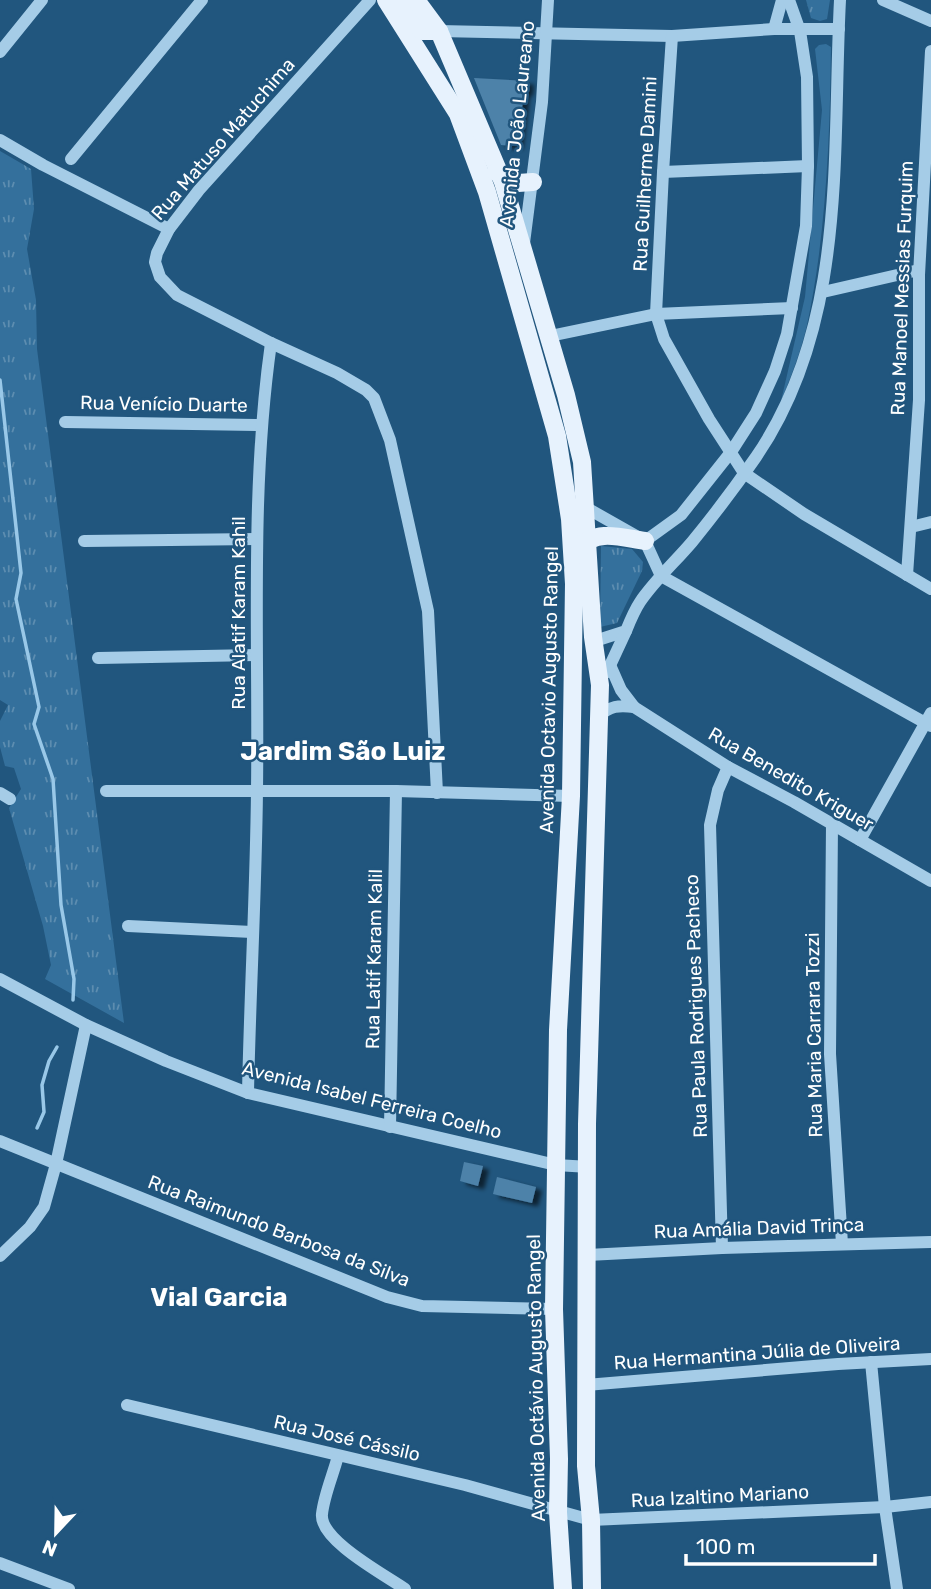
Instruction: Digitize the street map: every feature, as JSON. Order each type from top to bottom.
[{"type":"main road","name":"Avenida Octavio Augusto Rangel","points":[[386,0],[458,114],[487,192],[557,436],[570,519],[574,583],[571,796],[558,1030],[556,1166]]},
{"type":"main road","points":[[398,0],[422,32],[439,31]]},
{"type":"main road","name":"Avenida Octavio Augusto Rangel","points":[[416,0],[439,31],[500,175],[550,336],[582,462],[593,637],[600,685],[587,1124],[589,1167]]},
{"type":"main road","points":[[458,114],[487,164],[500,175],[518,183],[533,182]]},
{"type":"main road","points":[[593,637],[582,622],[574,583],[580,548],[587,539],[606,535],[645,541]]},
{"type":"main road","name":"Avenida Octávio Augusto Rangel","points":[[556,1166],[554,1309],[558,1512],[563,1589]]},
{"type":"main road","points":[[589,1167],[586,1466],[592,1520],[592,1589]]},
{"type":"main road","points":[[559,1459],[565,1469],[571,1471],[586,1466]]},
{"type":"street","points":[[0,52],[42,0]]},
{"type":"street","points":[[71,159],[202,0]]},
{"type":"street","name":"Rua Matuso Matuchima","points":[[370,0],[200,190],[169,229],[155,262],[160,277],[177,295],[337,373],[366,390],[374,398],[390,440],[428,611],[437,793]]},
{"type":"street","name":"Avenida João Laureano","points":[[523,252],[542,102],[548,0]]},
{"type":"street","points":[[774,29],[782,0]]},
{"type":"street","points":[[645,541],[681,515],[731,452],[756,413],[787,334],[806,226],[808,166],[807,77],[800,31],[789,0]]},
{"type":"street","points":[[600,685],[639,604],[692,542],[756,457],[786,407],[806,353],[823,292],[830,247],[841,0]]},
{"type":"street","points":[[883,0],[931,21]]},
{"type":"street","points":[[439,31],[672,36],[774,29],[839,29]]},
{"type":"street","name":"Rua Guilherme Damini","points":[[656,314],[672,36]]},
{"type":"street","name":"Rua Manoel Messias Furquim","points":[[907,575],[925,399],[923,272],[931,51]]},
{"type":"street","points":[[0,141],[169,229]]},
{"type":"street","points":[[663,172],[808,166]]},
{"type":"street","points":[[823,292],[923,272]]},
{"type":"street","points":[[550,336],[656,314],[792,308]]},
{"type":"street","points":[[656,314],[664,339],[709,419],[744,473],[804,514],[931,589]]},
{"type":"street","name":"Rua Alatif Karam Kahil","points":[[248,1093],[257,790],[257,539],[262,425],[271,343]]},
{"type":"street","name":"Rua Venício Duarte","points":[[65,422],[262,425]]},
{"type":"street","points":[[585,507],[645,541],[661,576],[929,720],[860,840]]},
{"type":"street","points":[[911,527],[931,522]]},
{"type":"street","points":[[85,541],[257,539]]},
{"type":"street","points":[[593,637],[598,640],[626,631]]},
{"type":"street","points":[[98,658],[256,655]]},
{"type":"street","name":"Rua Benedito Kriguer","points":[[610,665],[621,690],[634,708],[728,767],[931,881]]},
{"type":"street","points":[[598,716],[608,708],[618,705],[634,708]]},
{"type":"street","name":"Rua Paula Rodrigues Pacheco","points":[[722,1248],[710,825],[718,790],[728,767]]},
{"type":"street","points":[[106,791],[396,791],[571,796]]},
{"type":"street","name":"Rua Latif Karam Kalil","points":[[390,1127],[396,791]]},
{"type":"street","name":"Rua Maria Carrara Tozzi","points":[[832,824],[830,1054],[842,1244]]},
{"type":"street","points":[[128,926],[252,932]]},
{"type":"street","name":"Avenida Isabel Ferreira Coelho","points":[[0,979],[86,1025],[166,1061],[248,1093],[556,1166],[589,1167]]},
{"type":"street","points":[[0,1256],[30,1227],[44,1208],[86,1025]]},
{"type":"street","name":"Rua Raimundo Barbosa da Silva","points":[[0,1141],[387,1297],[422,1306],[554,1309]]},
{"type":"street","name":"Rua Amália David Trinca","points":[[588,1255],[931,1242]]},
{"type":"street","name":"Rua Hermantina Júlia de Oliveira","points":[[586,1385],[931,1359]]},
{"type":"street","points":[[871,1362],[885,1507],[897,1589]]},
{"type":"street","name":"Rua José Cássilo","points":[[127,1405],[465,1485],[558,1512]]},
{"type":"street","points":[[338,1456],[322,1517],[325,1529],[336,1542],[405,1589]]},
{"type":"street","name":"Rua Izaltino Mariano","points":[[558,1512],[592,1520],[885,1507],[931,1502]]},
{"type":"street","points":[[0,1563],[69,1589]]},
{"type":"green space","points":[[806,0],[830,0],[827,19],[820,21],[811,18]]},
{"type":"green space","points":[[826,44],[831,47],[830,116],[819,257],[805,335],[781,401],[805,297],[822,110],[815,49]]},
{"type":"green space","points":[[0,151],[31,169],[34,209],[27,249],[36,300],[37,349],[124,1023],[45,979],[51,965],[43,926],[9,808],[21,789],[14,768],[5,766],[0,747],[0,721],[8,705],[0,700]]},
{"type":"green space","points":[[601,546],[632,549],[643,562],[642,571],[617,623],[600,627]]},
{"type":"building","points":[[474,78],[528,81],[517,146],[501,145]]},
{"type":"building","points":[[464,1162],[483,1166],[478,1186],[460,1181]]},
{"type":"building","points":[[497,1177],[536,1187],[532,1203],[493,1194]]},
{"type":"waterway","points":[[0,380],[21,573],[16,599],[39,707],[34,724],[53,779],[61,905],[74,979],[73,1000]]},
{"type":"waterway","points":[[37,1128],[44,1112],[42,1085],[49,1061],[57,1047]]},
{"type":"district","name":"Jardim São Luiz","points":[[343,751]]},
{"type":"district","name":"Vial Garcia","points":[[219,1297]]}]
